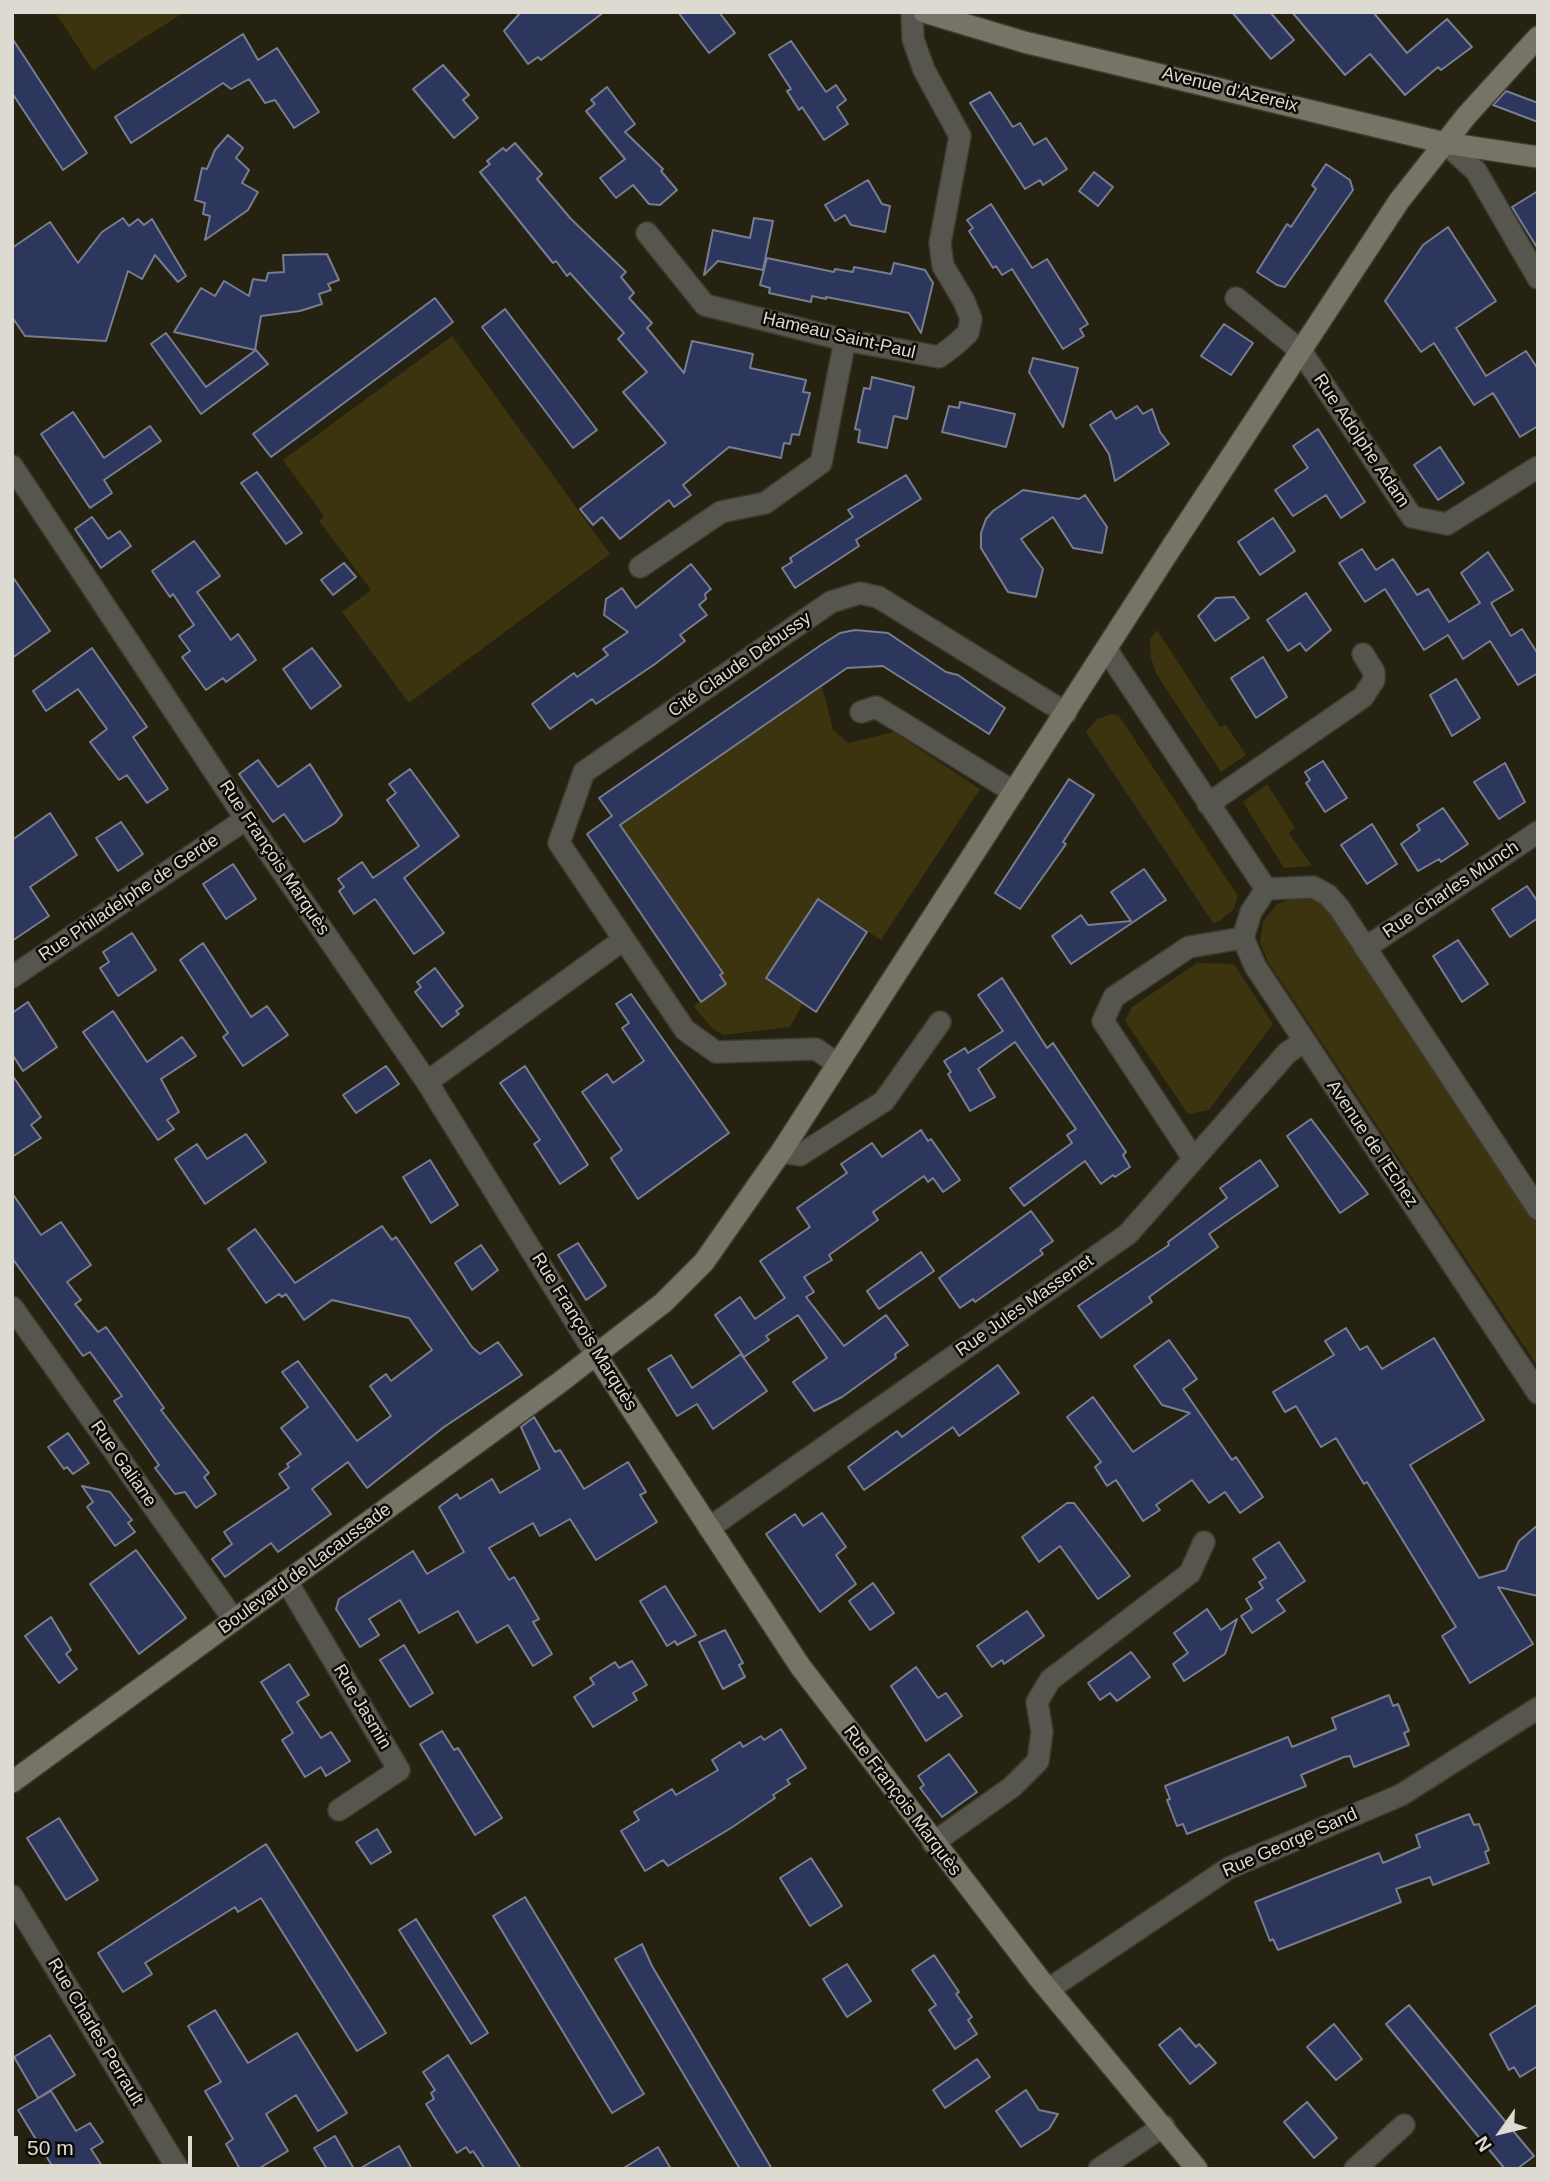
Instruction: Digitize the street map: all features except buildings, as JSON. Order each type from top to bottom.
[{"type":"main road","name":"Avenue d'Azereix","points":[[924,12],[1024,42],[1445,143],[1538,157]]},
{"type":"main road","name":"Boulevard de Lacaussade","points":[[12,1782],[596,1354],[663,1303],[692,1276],[722,1238],[781,1152],[836,1063],[1399,201],[1445,143],[1538,37]]},
{"type":"main road","name":"Rue François Marquès","points":[[596,1354],[800,1666],[933,1843],[1197,2169]]},
{"type":"street","name":"Hameau Saint-Paul","points":[[647,233],[705,304],[845,340],[939,357],[968,333],[971,319],[940,255],[960,136],[924,70],[913,38],[912,12]]},
{"type":"street","points":[[1445,143],[1476,171],[1538,278]]},
{"type":"street","name":"Rue Adolphe Adam","points":[[1236,298],[1301,351],[1412,517],[1447,524],[1538,467]]},
{"type":"street","points":[[640,567],[721,512],[765,503],[821,463],[845,340]]},
{"type":"street","name":"Rue François Marquès","points":[[12,466],[246,819],[427,1082],[596,1354]]},
{"type":"street","name":"Cité Claude Debussy","points":[[836,1063],[816,1049],[716,1052],[685,1030],[559,843],[584,772],[831,602],[860,593],[878,597],[1066,713]]},
{"type":"street","points":[[1106,649],[1266,888]]},
{"type":"street","points":[[1208,804],[1363,697],[1374,680],[1374,672],[1363,654]]},
{"type":"street","points":[[861,712],[876,707],[1014,792]]},
{"type":"street","name":"Rue Philadelphe de Gerde","points":[[12,977],[246,819]]},
{"type":"street","name":"Rue Charles Munch","points":[[1364,948],[1538,832]]},
{"type":"street","points":[[1266,888],[1313,887],[1328,895],[1340,909],[1538,1209]]},
{"type":"street","points":[[1194,1158],[1104,1021],[1114,997],[1189,947],[1243,938],[1251,912],[1266,888]]},
{"type":"street","name":"Avenue de l'Echez","points":[[1243,938],[1255,965],[1303,1042],[1538,1393]]},
{"type":"street","points":[[427,1082],[623,940]]},
{"type":"street","points":[[781,1152],[800,1155],[884,1101],[940,1022]]},
{"type":"street","name":"Rue Jules Massenet","points":[[709,1528],[1128,1234],[1287,1053],[1303,1042]]},
{"type":"street","name":"Rue Galiane","points":[[12,1307],[234,1620]]},
{"type":"street","points":[[933,1843],[1012,1787],[1038,1761],[1042,1732],[1037,1702],[1050,1680],[1190,1573],[1204,1542]]},
{"type":"street","name":"Rue Jasmin","points":[[287,1582],[399,1770],[339,1810]]},
{"type":"street","name":"Rue George Sand","points":[[1049,1989],[1228,1868],[1401,1794],[1538,1709]]},
{"type":"street","name":"Rue Charles Perrault","points":[[12,1896],[178,2169]]},
{"type":"street","points":[[1355,2169],[1404,2125]]},
{"type":"street","points":[[1099,2169],[1164,2126]]},
{"type":"shaded area","points":[[55,12],[185,12],[93,70]]},
{"type":"shaded area","points":[[452,336],[610,554],[409,703],[342,612],[371,590],[319,521],[324,516],[283,460]]},
{"type":"shaded area","points":[[1157,630],[1220,727],[1226,725],[1246,755],[1221,772],[1157,675],[1151,658],[1150,639]]},
{"type":"shaded area","points":[[822,686],[833,730],[848,743],[894,732],[980,789],[881,940],[817,899],[801,923],[804,926],[766,978],[803,1003],[790,1027],[724,1035],[713,1029],[693,1006],[726,985],[720,975],[722,973],[619,825],[792,703],[794,705]]},
{"type":"shaded area","points":[[1112,714],[1119,716],[1238,896],[1233,910],[1219,921],[1213,923],[1086,732],[1097,719]]},
{"type":"shaded area","points":[[1267,784],[1295,828],[1289,833],[1312,866],[1284,868],[1243,802]]},
{"type":"shaded area","points":[[1298,897],[1319,902],[1335,916],[1538,1225],[1538,1367],[1268,962],[1260,942],[1263,921],[1277,904]]},
{"type":"shaded area","points":[[1197,963],[1234,964],[1273,1024],[1209,1110],[1188,1114],[1125,1021],[1132,1007]]}]
